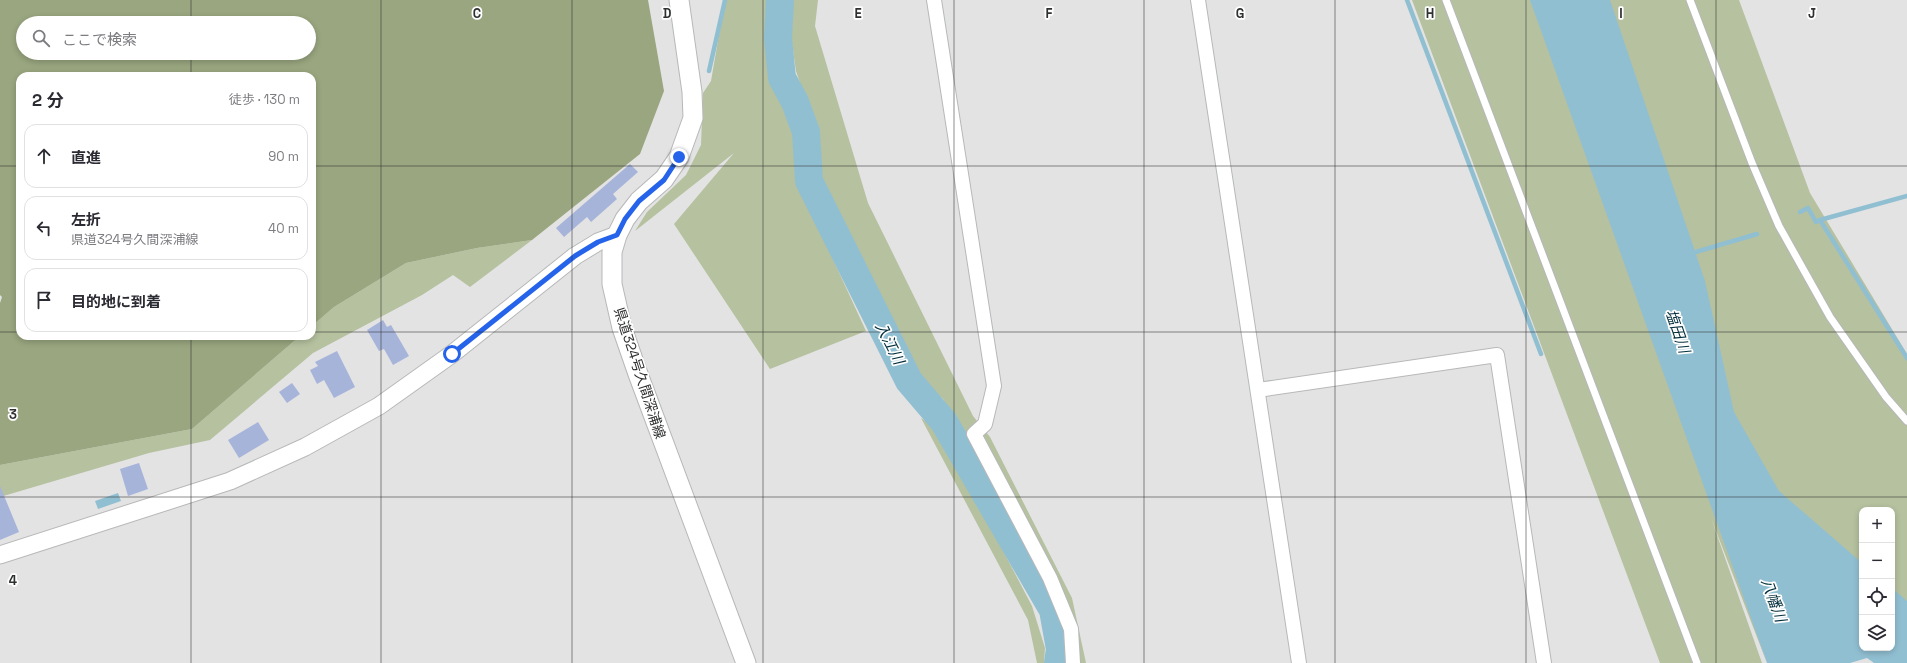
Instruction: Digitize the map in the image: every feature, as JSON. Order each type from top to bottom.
[{"type":"main road","name":"県道324号久間深浦線","points":[[679,0],[692,92],[693,118],[679,157],[664,180],[639,201],[625,219],[617,235],[612,252],[612,284],[622,328],[663,444],[746,663]]},
{"type":"street","points":[[934,0],[994,386],[985,424],[974,434],[1050,578],[1071,629],[1074,663]]},
{"type":"street","points":[[1198,0],[1299,663]]},
{"type":"street","points":[[0,555],[230,481],[305,447],[379,406],[452,354],[575,256],[598,242],[617,235]]},
{"type":"street","points":[[1258,390],[1497,355],[1544,663]]},
{"type":"lane","points":[[1446,0],[1697,663]]},
{"type":"lane","points":[[1690,0],[1752,163],[1779,226],[1830,317],[1886,397],[1907,421]]},
{"type":"green space","points":[[0,0],[648,0],[664,91],[640,154],[532,240],[477,248],[406,263],[334,307],[316,323],[316,72],[16,72],[16,340],[295,340],[192,429],[0,465],[0,303],[2,297],[0,295]]},
{"type":"green space","points":[[725,0],[774,0],[767,51],[790,110],[798,172],[819,229],[866,331],[770,369],[674,224],[734,153],[635,231],[647,212],[686,175],[701,145],[703,93],[711,81]]},
{"type":"green space","points":[[791,0],[818,0],[815,26],[868,203],[973,416],[990,437],[1072,598],[1086,663],[1064,663],[1065,651],[1055,609],[943,399],[911,373],[837,231],[812,165],[817,134],[796,71],[789,22]]},
{"type":"green space","points":[[1412,0],[1546,0],[1767,663],[1711,518],[1762,663],[1660,663]]},
{"type":"green space","points":[[1577,0],[1739,0],[1810,193],[1907,354],[1907,623],[1895,613],[1895,507],[1859,507],[1859,588],[1756,521]]},
{"type":"green space","points":[[532,240],[470,287],[453,275],[422,295],[313,353],[210,440],[149,453],[0,497],[0,465],[192,429],[295,340],[316,340],[316,323],[334,307],[406,263],[477,248]]},
{"type":"green space","points":[[921,418],[940,431],[1032,606],[1045,648],[1044,663],[1037,663],[1028,620]]},
{"type":"water","points":[[1530,0],[1610,0],[1705,281],[1734,412],[1779,491],[1859,560],[1859,651],[1895,651],[1895,591],[1907,601],[1907,663],[1874,663],[1867,658],[1850,663],[1767,663]]},
{"type":"water","points":[[118,493],[121,501],[98,509],[95,501]]},
{"type":"building","points":[[630,164],[638,172],[613,194],[617,199],[591,222],[587,217],[564,237],[556,228]]},
{"type":"building","points":[[383,320],[387,327],[391,325],[409,356],[393,365],[384,349],[379,351],[367,330]]},
{"type":"building","points":[[337,351],[355,387],[334,398],[324,380],[317,384],[310,370],[318,366],[315,362]]},
{"type":"building","points":[[292,383],[300,394],[287,403],[279,392]]},
{"type":"building","points":[[258,422],[269,440],[239,458],[228,440]]},
{"type":"building","points":[[139,463],[148,489],[128,496],[120,469]]},
{"type":"building","points":[[0,486],[19,532],[0,540]]},
{"type":"waterway","points":[[709,71],[725,0]]},
{"type":"waterway","name":"入江川","points":[[780,0],[778,38],[782,78],[795,102],[806,132],[809,181],[909,381],[944,422],[1053,610],[1060,649],[1058,663]]},
{"type":"waterway","points":[[1407,0],[1541,354]]},
{"type":"waterway","points":[[1820,220],[1907,196]]},
{"type":"waterway","points":[[1800,212],[1808,208],[1816,222],[1820,220],[1907,358]]},
{"type":"waterway","points":[[1689,254],[1757,234]]},
{"type":"route","points":[[452,354],[575,256],[598,242],[617,235],[625,219],[639,201],[664,180],[679,157]]},
{"type":"water label","name":"塩田川","points":[[1678,331]]},
{"type":"water label","name":"八幡川","points":[[1774,600]]}]
